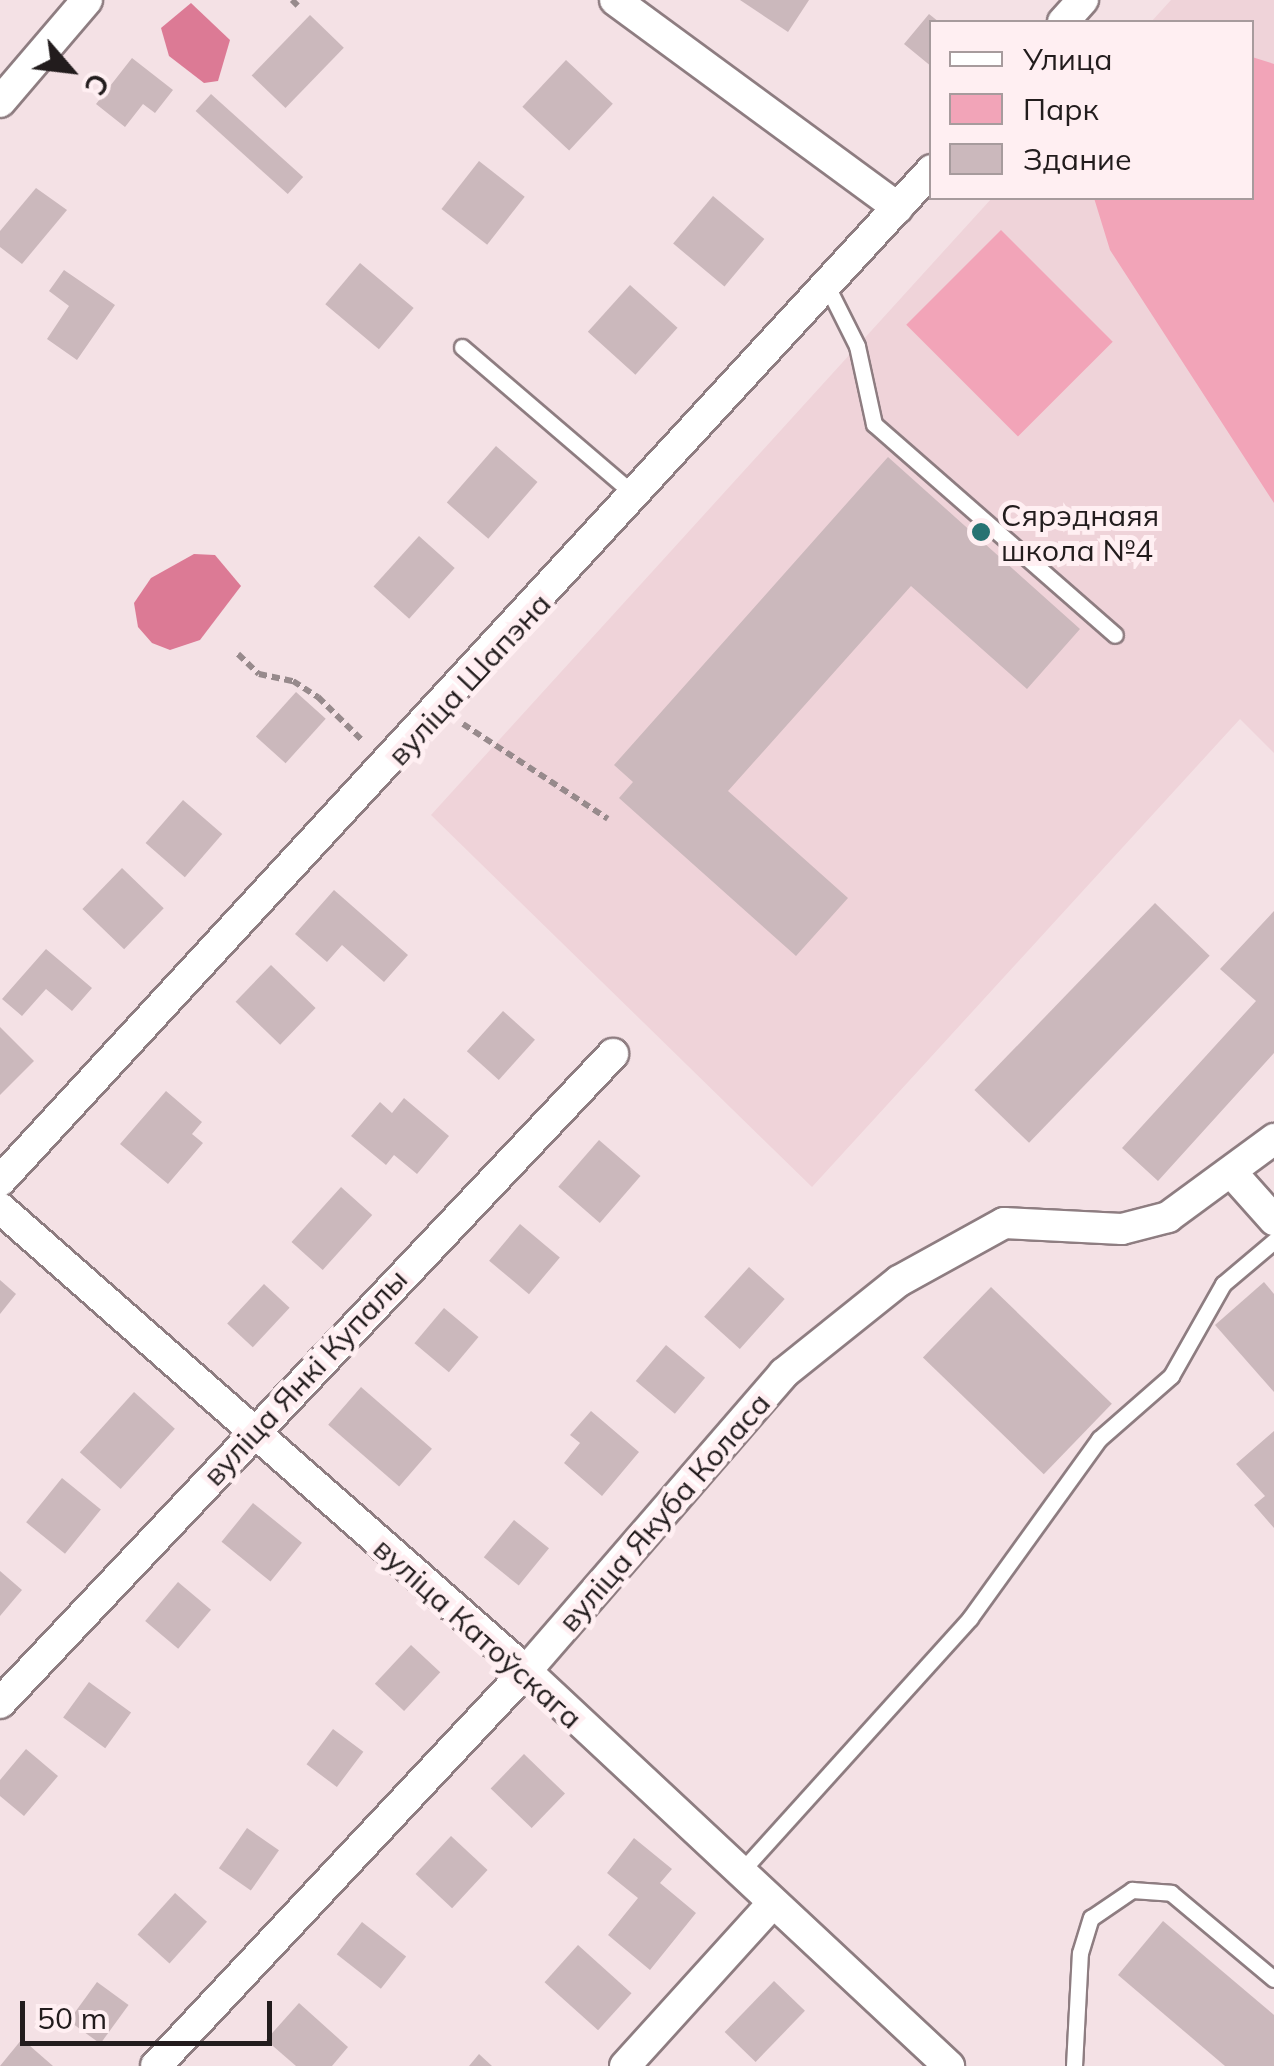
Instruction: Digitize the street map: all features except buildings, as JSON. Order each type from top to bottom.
[{"type":"street","points":[[0,102],[87,0]]},
{"type":"street","points":[[615,0],[898,208]]},
{"type":"street","points":[[1065,20],[1083,0]]},
{"type":"street","name":"вуліца Шапэна","points":[[0,1182],[444,707],[929,173]]},
{"type":"street","name":"вуліца Янкі Купалы","points":[[0,1702],[612,1054]]},
{"type":"street","points":[[1274,1139],[1234,1174],[1274,1220]]},
{"type":"street","name":"вуліца Якуба Коласа","points":[[156,2066],[526,1671],[784,1374],[899,1281],[1004,1223],[1122,1229],[1168,1217],[1234,1174]]},
{"type":"street","name":"вуліца Катоўскага","points":[[0,1208],[251,1433],[526,1671],[770,1906],[946,2065]]},
{"type":"street","points":[[625,2066],[770,1906]]},
{"type":"lane","points":[[827,286],[856,346],[874,424],[1115,635]]},
{"type":"lane","points":[[462,347],[636,497]]},
{"type":"lane","points":[[738,1875],[970,1618],[1100,1438],[1171,1376],[1223,1284],[1274,1241]]},
{"type":"lane","points":[[1074,2066],[1080,1953],[1091,1918],[1132,1890],[1172,1893],[1274,1979]]},
{"type":"path","points":[[238,654],[259,674],[292,681],[318,697],[389,766]]},
{"type":"path","points":[[444,707],[608,819]]},
{"type":"shaded area","name":"Сярэднаяя школа №4","points":[[1171,0],[1274,0],[1274,753],[1240,719],[812,1187],[431,815],[990,200],[1254,200],[1254,20],[1153,20]]},
{"type":"shaded area","points":[[191,3],[230,40],[218,81],[204,83],[169,56],[161,28]]},
{"type":"shaded area","points":[[194,554],[215,555],[241,586],[200,640],[170,650],[152,643],[138,627],[134,603],[151,578]]},
{"type":"green space","points":[[1254,58],[1274,64],[1274,503],[1110,250],[1095,200],[1254,200]]},
{"type":"green space","points":[[1001,230],[1113,342],[1018,436],[906,325]]},
{"type":"place","name":"Сярэднаяя школа №4","points":[[981,532]]}]
